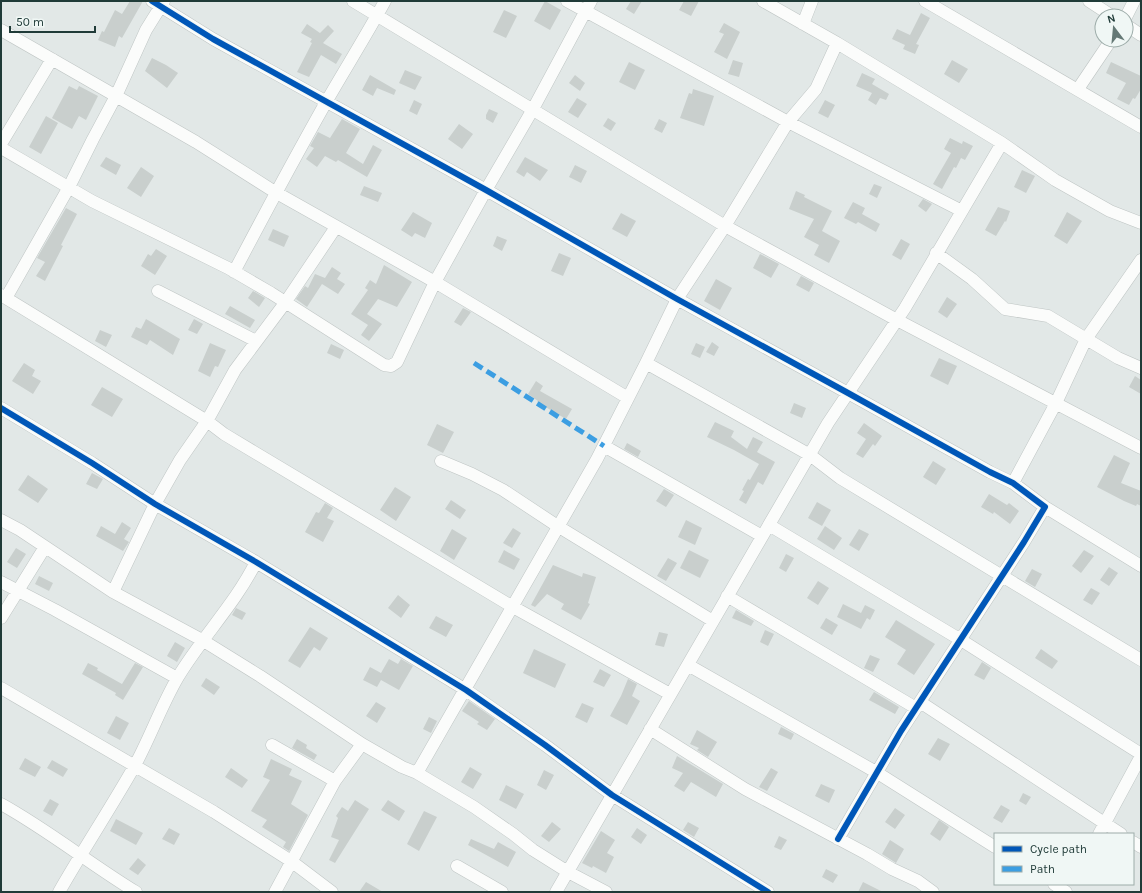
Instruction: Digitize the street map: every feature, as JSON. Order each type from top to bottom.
[{"type":"street","points":[[353,1],[726,226],[897,320],[1141,448]]},
{"type":"street","points":[[234,272],[275,192],[385,1]]},
{"type":"street","points":[[567,1],[588,6],[788,122],[962,211]]},
{"type":"street","points":[[763,1],[837,43],[1002,143],[1055,180],[1110,210],[1141,223]]},
{"type":"street","points":[[803,24],[812,1]]},
{"type":"street","points":[[925,1],[1141,127]]},
{"type":"street","points":[[1089,1],[1100,8]]},
{"type":"street","points":[[670,694],[513,607],[224,434],[207,421],[4,296],[69,187],[116,96],[159,3],[213,39],[486,190],[677,299],[990,472],[1013,482],[1045,507],[1141,566]]},
{"type":"street","points":[[1,148],[92,201],[234,272],[271,293],[384,365],[391,366],[397,362],[435,282],[533,109],[588,6]]},
{"type":"street","points":[[1,30],[196,142],[275,192],[435,282],[628,398]]},
{"type":"street","points":[[417,773],[466,690],[604,446],[677,299],[726,226],[788,122],[816,88],[837,43]]},
{"type":"street","points":[[1078,89],[1106,48]]},
{"type":"street","points":[[1,144],[52,59]]},
{"type":"street","points":[[556,892],[828,423],[897,320],[1002,143]]},
{"type":"street","points":[[113,592],[155,504],[180,460],[207,421],[235,370],[285,303],[336,227]]},
{"type":"street","points":[[936,253],[972,279],[1005,308],[1048,316],[1118,358],[1141,368]]},
{"type":"street","points":[[1013,482],[1056,403],[1086,339],[1141,260]]},
{"type":"street","points":[[158,291],[256,341]]},
{"type":"street","points":[[646,363],[810,455],[840,478],[1141,660]]},
{"type":"street","points":[[1,408],[92,463],[155,504],[256,562],[466,690],[545,745],[612,795],[768,892]]},
{"type":"street","points":[[604,446],[762,536]]},
{"type":"street","points":[[441,461],[472,474],[503,490],[559,527],[713,621]]},
{"type":"street","points":[[838,839],[876,772],[1045,507]]},
{"type":"street","points":[[1,520],[20,530],[113,592],[202,640],[260,676],[362,744],[402,767],[417,773],[474,807],[533,850],[568,872],[606,892]]},
{"type":"street","points":[[769,525],[961,640],[1141,755],[1100,833]]},
{"type":"street","points":[[1,618],[45,547]]},
{"type":"street","points":[[59,892],[134,766],[177,678],[202,640],[246,581],[256,562]]},
{"type":"street","points":[[1,582],[177,678]]},
{"type":"street","points":[[727,596],[918,705],[1120,833]]},
{"type":"street","points":[[688,665],[876,772],[994,846]]},
{"type":"street","points":[[1,688],[214,812],[292,861],[332,892]]},
{"type":"street","points":[[650,729],[745,789],[867,854],[892,869],[918,881],[933,892]]},
{"type":"street","points":[[275,892],[335,781],[362,744]]},
{"type":"street","points":[[272,745],[335,781]]},
{"type":"street","points":[[1,804],[136,892]]},
{"type":"street","points":[[457,866],[502,892]]},
{"type":"street","points":[[1056,885],[1067,892]]},
{"type":"building","points":[[130,1],[143,1],[122,38],[119,36],[115,47],[98,40],[102,31],[104,32],[115,10],[122,14]]},
{"type":"building","points":[[545,1],[561,10],[550,30],[534,21]]},
{"type":"building","points":[[631,1],[642,1],[634,14],[626,9]]},
{"type":"building","points":[[684,1],[699,1],[691,16],[679,10]]},
{"type":"building","points":[[504,10],[517,16],[506,38],[493,32]]},
{"type":"building","points":[[921,13],[930,18],[916,44],[919,45],[915,54],[903,49],[905,45],[892,39],[897,29],[910,35]]},
{"type":"building","points":[[724,23],[740,32],[727,59],[714,52],[724,34],[719,32]]},
{"type":"building","points":[[307,24],[320,33],[328,25],[334,31],[323,43],[342,54],[336,64],[321,55],[309,77],[297,72],[312,43],[310,42],[312,39],[301,33]]},
{"type":"building","points":[[152,58],[178,73],[167,88],[145,71]]},
{"type":"building","points":[[733,60],[743,63],[739,77],[728,74]]},
{"type":"building","points":[[952,60],[968,69],[959,83],[944,74]]},
{"type":"building","points":[[629,62],[645,70],[635,90],[619,82]]},
{"type":"building","points":[[1111,62],[1141,76],[1141,89],[1129,105],[1117,99],[1126,83],[1106,73]]},
{"type":"building","points":[[405,70],[422,77],[415,90],[399,83]]},
{"type":"building","points":[[862,73],[875,79],[872,84],[889,94],[886,100],[880,98],[876,105],[868,100],[872,93],[856,86]]},
{"type":"building","points":[[370,75],[396,90],[394,95],[377,88],[373,96],[362,90]]},
{"type":"building","points":[[575,75],[585,83],[580,91],[569,83]]},
{"type":"building","points":[[69,86],[77,90],[79,86],[98,96],[86,120],[79,116],[72,129],[52,118]]},
{"type":"building","points":[[693,89],[714,96],[704,126],[680,118],[689,93],[692,94]]},
{"type":"building","points":[[577,98],[587,104],[578,118],[568,112]]},
{"type":"building","points":[[414,100],[422,104],[417,115],[409,111]]},
{"type":"building","points":[[825,100],[835,105],[828,118],[818,113]]},
{"type":"building","points":[[489,109],[498,113],[493,123],[486,119]]},
{"type":"building","points":[[46,116],[58,123],[41,154],[29,147]]},
{"type":"building","points":[[608,118],[616,123],[611,131],[603,126]]},
{"type":"building","points":[[342,119],[360,129],[346,153],[363,164],[373,145],[382,150],[367,177],[338,160],[336,162],[325,156],[317,167],[306,159],[314,148],[310,146],[318,132],[330,138]]},
{"type":"building","points":[[659,119],[667,123],[662,133],[654,129]]},
{"type":"building","points":[[459,124],[473,134],[462,149],[448,139]]},
{"type":"building","points":[[950,138],[962,144],[963,141],[973,146],[965,160],[961,158],[956,168],[954,167],[942,189],[933,184],[951,153],[944,149]]},
{"type":"building","points":[[106,157],[121,165],[116,175],[100,166]]},
{"type":"building","points":[[525,157],[548,170],[540,181],[527,172],[524,177],[516,172]]},
{"type":"building","points":[[575,165],[587,171],[581,183],[569,177]]},
{"type":"building","points":[[141,167],[154,176],[141,197],[127,188]]},
{"type":"building","points":[[1022,170],[1035,176],[1026,193],[1014,187]]},
{"type":"building","points":[[874,184],[882,187],[877,198],[869,194]]},
{"type":"building","points":[[364,186],[382,193],[378,202],[360,195]]},
{"type":"building","points":[[796,191],[805,195],[804,197],[832,211],[822,231],[840,241],[829,263],[814,255],[819,245],[804,237],[814,219],[789,209]]},
{"type":"building","points":[[923,199],[932,204],[926,212],[918,206]]},
{"type":"building","points":[[853,202],[865,208],[862,214],[880,224],[876,232],[858,222],[856,224],[844,218]]},
{"type":"building","points":[[998,207],[1010,211],[1006,222],[1005,221],[996,236],[985,230]]},
{"type":"building","points":[[66,208],[77,214],[45,281],[36,276],[45,262],[37,258]]},
{"type":"building","points":[[413,212],[432,223],[425,238],[415,233],[412,237],[401,230]]},
{"type":"building","points":[[1067,212],[1082,221],[1067,244],[1054,236]]},
{"type":"building","points":[[621,213],[636,221],[627,237],[612,229]]},
{"type":"building","points":[[273,229],[289,236],[284,247],[268,240]]},
{"type":"building","points":[[497,236],[507,240],[502,251],[493,246]]},
{"type":"building","points":[[901,239],[910,244],[901,260],[892,255]]},
{"type":"building","points":[[156,249],[167,256],[155,275],[141,266],[148,254],[151,256]]},
{"type":"building","points":[[559,253],[571,258],[563,276],[551,271]]},
{"type":"building","points":[[760,254],[779,264],[771,278],[753,268]]},
{"type":"building","points":[[384,265],[412,282],[397,307],[378,299],[367,314],[382,324],[369,341],[361,335],[368,325],[351,314],[368,290],[365,288],[370,280],[376,284]]},
{"type":"building","points":[[332,267],[341,273],[337,279],[345,284],[338,294],[322,284],[307,307],[296,299],[305,286],[308,288],[315,274],[325,278]]},
{"type":"building","points":[[801,276],[814,283],[809,292],[796,285]]},
{"type":"building","points":[[716,279],[732,288],[720,310],[704,301]]},
{"type":"building","points":[[253,291],[265,298],[259,307],[248,298]]},
{"type":"building","points":[[947,297],[957,304],[947,318],[938,312]]},
{"type":"building","points":[[230,306],[255,320],[250,328],[225,314]]},
{"type":"building","points":[[463,308],[471,312],[461,326],[454,322]]},
{"type":"building","points":[[146,319],[180,339],[173,355],[150,340],[147,345],[131,337],[136,327],[141,329]]},
{"type":"building","points":[[194,319],[203,324],[197,334],[188,330]]},
{"type":"building","points":[[100,330],[112,335],[106,347],[95,341]]},
{"type":"building","points":[[712,342],[719,347],[714,356],[706,352]]},
{"type":"building","points":[[210,343],[226,350],[218,367],[215,366],[210,377],[198,371]]},
{"type":"building","points":[[696,343],[705,347],[700,358],[691,354]]},
{"type":"building","points":[[331,344],[344,350],[340,359],[327,353]]},
{"type":"building","points":[[939,358],[957,366],[948,385],[930,376]]},
{"type":"building","points":[[24,363],[35,370],[32,376],[41,381],[33,394],[12,381]]},
{"type":"building","points":[[1135,376],[1141,380],[1141,394],[1129,387]]},
{"type":"building","points":[[536,381],[543,386],[540,391],[572,409],[566,419],[537,402],[538,401],[528,394]]},
{"type":"building","points":[[102,387],[123,399],[112,417],[91,405]]},
{"type":"building","points":[[794,403],[806,408],[802,418],[790,413]]},
{"type":"building","points":[[715,422],[734,431],[731,437],[747,449],[753,437],[763,442],[757,452],[775,462],[763,485],[758,482],[746,504],[739,500],[744,491],[742,490],[748,479],[750,480],[759,464],[707,437]]},
{"type":"building","points":[[864,423],[882,436],[875,446],[873,444],[863,458],[856,454],[866,439],[857,433]]},
{"type":"building","points":[[437,424],[454,432],[443,453],[427,445]]},
{"type":"building","points":[[627,443],[641,451],[638,457],[624,449]]},
{"type":"building","points":[[1114,455],[1130,463],[1121,483],[1141,491],[1141,506],[1137,504],[1136,506],[1124,501],[1097,487]]},
{"type":"building","points":[[933,461],[946,469],[936,485],[923,477]]},
{"type":"building","points":[[92,473],[103,479],[97,489],[86,484]]},
{"type":"building","points":[[28,475],[48,489],[38,503],[18,490]]},
{"type":"building","points":[[395,487],[411,497],[396,521],[380,510]]},
{"type":"building","points":[[664,489],[674,495],[666,507],[656,501]]},
{"type":"building","points":[[989,494],[1007,505],[1009,503],[1019,511],[1010,524],[994,512],[993,514],[981,507]]},
{"type":"building","points":[[451,500],[466,510],[460,519],[445,509]]},
{"type":"building","points":[[817,502],[831,510],[822,526],[808,518]]},
{"type":"building","points":[[325,503],[333,508],[327,518],[334,521],[323,542],[305,532],[316,512],[319,513]]},
{"type":"building","points":[[686,520],[702,528],[695,545],[678,537]]},
{"type":"building","points":[[122,522],[131,528],[124,539],[129,542],[123,551],[96,536],[101,526],[115,534]]},
{"type":"building","points":[[825,526],[842,538],[834,550],[817,539]]},
{"type":"building","points":[[513,528],[521,533],[512,548],[503,543]]},
{"type":"building","points":[[452,529],[467,538],[454,560],[440,551]]},
{"type":"building","points":[[859,529],[869,534],[859,551],[849,545]]},
{"type":"building","points":[[16,548],[26,554],[17,568],[7,562]]},
{"type":"building","points":[[504,550],[520,559],[514,570],[498,562]]},
{"type":"building","points":[[689,550],[709,560],[700,578],[680,568]]},
{"type":"building","points":[[1084,550],[1094,556],[1081,573],[1072,566]]},
{"type":"building","points":[[786,554],[794,558],[786,572],[779,568]]},
{"type":"building","points":[[668,558],[677,563],[666,581],[657,576]]},
{"type":"building","points":[[553,565],[582,577],[583,573],[596,577],[588,603],[590,604],[581,620],[561,609],[564,604],[547,594],[535,607],[531,605]]},
{"type":"building","points":[[1109,567],[1118,573],[1109,586],[1100,580]]},
{"type":"building","points":[[1032,569],[1042,574],[1035,587],[1025,581]]},
{"type":"building","points":[[39,576],[53,583],[49,591],[35,584]]},
{"type":"building","points":[[818,581],[829,588],[818,605],[807,598]]},
{"type":"building","points":[[1091,588],[1100,593],[1092,605],[1083,600]]},
{"type":"building","points":[[398,595],[410,605],[401,618],[388,608]]},
{"type":"building","points":[[843,604],[861,613],[865,605],[875,610],[870,620],[867,618],[861,629],[837,617]]},
{"type":"building","points":[[236,608],[246,613],[242,620],[232,615]]},
{"type":"building","points":[[736,610],[754,621],[751,626],[732,618]]},
{"type":"building","points":[[436,616],[453,625],[446,637],[429,628]]},
{"type":"building","points":[[826,618],[838,625],[832,635],[820,628]]},
{"type":"building","points":[[896,620],[935,644],[914,675],[897,664],[906,650],[885,637]]},
{"type":"building","points":[[310,627],[328,638],[320,651],[314,647],[300,668],[288,661]]},
{"type":"building","points":[[765,630],[774,634],[768,646],[760,642]]},
{"type":"building","points":[[659,632],[668,634],[664,647],[655,645]]},
{"type":"building","points":[[175,642],[185,648],[177,662],[167,656]]},
{"type":"building","points":[[534,649],[566,664],[555,688],[523,673]]},
{"type":"building","points":[[1041,649],[1058,661],[1052,669],[1035,658]]},
{"type":"building","points":[[870,655],[880,659],[873,672],[864,668]]},
{"type":"building","points":[[389,659],[398,664],[401,659],[413,666],[399,690],[381,680],[377,687],[363,680],[370,667],[381,673]]},
{"type":"building","points":[[982,662],[991,668],[984,680],[974,675]]},
{"type":"building","points":[[88,663],[98,668],[97,670],[122,684],[135,663],[143,667],[123,700],[115,695],[116,693],[82,674]]},
{"type":"building","points":[[600,669],[611,675],[604,687],[593,682]]},
{"type":"building","points":[[206,678],[220,687],[214,695],[201,686]]},
{"type":"building","points":[[628,679],[637,684],[632,696],[640,701],[627,725],[610,716]]},
{"type":"building","points":[[874,692],[899,707],[895,714],[869,700]]},
{"type":"building","points":[[469,701],[495,719],[487,730],[477,724],[479,722],[462,711]]},
{"type":"building","points":[[376,702],[386,708],[377,723],[366,716]]},
{"type":"building","points":[[582,703],[594,708],[587,723],[575,717]]},
{"type":"building","points":[[116,716],[129,723],[120,740],[107,733]]},
{"type":"building","points":[[429,717],[437,721],[431,733],[423,729]]},
{"type":"building","points":[[781,727],[794,734],[791,740],[778,734]]},
{"type":"building","points":[[697,730],[717,742],[708,757],[697,750],[699,748],[690,744]]},
{"type":"building","points":[[938,738],[950,744],[940,761],[928,754]]},
{"type":"building","points":[[297,739],[307,745],[306,748],[317,755],[314,760],[292,748]]},
{"type":"building","points":[[677,756],[723,784],[716,797],[691,782],[684,792],[674,786],[683,773],[672,768]]},
{"type":"building","points":[[25,758],[41,767],[35,777],[19,769]]},
{"type":"building","points":[[271,759],[292,769],[289,775],[302,781],[291,804],[308,815],[289,851],[283,847],[286,842],[262,827],[267,820],[251,811],[270,780],[263,777]]},
{"type":"building","points":[[52,760],[68,769],[63,777],[47,768]]},
{"type":"building","points":[[470,767],[482,774],[473,789],[461,782]]},
{"type":"building","points":[[231,768],[248,780],[242,788],[225,777]]},
{"type":"building","points":[[771,768],[778,772],[767,791],[759,787]]},
{"type":"building","points":[[544,770],[554,775],[546,790],[537,785]]},
{"type":"building","points":[[821,784],[835,790],[829,803],[815,796]]},
{"type":"building","points":[[506,785],[524,794],[516,809],[499,800]]},
{"type":"building","points":[[1023,793],[1031,797],[1026,805],[1019,801]]},
{"type":"building","points":[[50,799],[59,804],[52,816],[43,811]]},
{"type":"building","points":[[355,800],[369,809],[335,863],[329,860],[339,840],[331,837],[338,818],[336,816],[342,807],[348,811]]},
{"type":"building","points":[[388,800],[405,811],[399,821],[381,810]]},
{"type":"building","points":[[1001,805],[1010,810],[1002,823],[993,818]]},
{"type":"building","points":[[895,808],[905,815],[895,829],[885,822]]},
{"type":"building","points":[[424,811],[437,817],[419,851],[407,844]]},
{"type":"building","points":[[116,819],[143,833],[136,845],[110,831]]},
{"type":"building","points":[[939,820],[949,827],[940,841],[930,834]]},
{"type":"building","points":[[552,822],[561,829],[549,842],[541,836]]},
{"type":"building","points":[[688,822],[699,828],[694,837],[683,830]]},
{"type":"building","points":[[169,828],[180,834],[174,845],[162,839]]},
{"type":"building","points":[[637,828],[647,835],[641,844],[631,837]]},
{"type":"building","points":[[601,831],[615,840],[607,853],[614,857],[606,873],[593,866],[592,868],[582,863]]},
{"type":"building","points":[[779,836],[787,840],[781,850],[774,847]]},
{"type":"building","points":[[471,839],[494,849],[498,842],[516,852],[508,867],[468,845]]},
{"type":"building","points":[[890,840],[904,849],[896,863],[882,854]]},
{"type":"building","points":[[138,858],[146,865],[138,875],[129,869]]},
{"type":"building","points":[[826,869],[838,875],[833,883],[822,877]]},
{"type":"building","points":[[366,882],[383,892],[359,892]]},
{"type":"building","points":[[863,882],[883,892],[858,892]]},
{"type":"marked path","points":[[474,363],[604,446]]},
{"type":"cycle path","points":[[152,1],[213,39],[486,190],[677,299],[990,472],[1013,483],[1045,507],[1024,542],[901,731],[838,839]]},
{"type":"cycle path","points":[[1,408],[92,463],[155,504],[256,562],[466,690],[545,745],[612,795],[768,892]]}]
